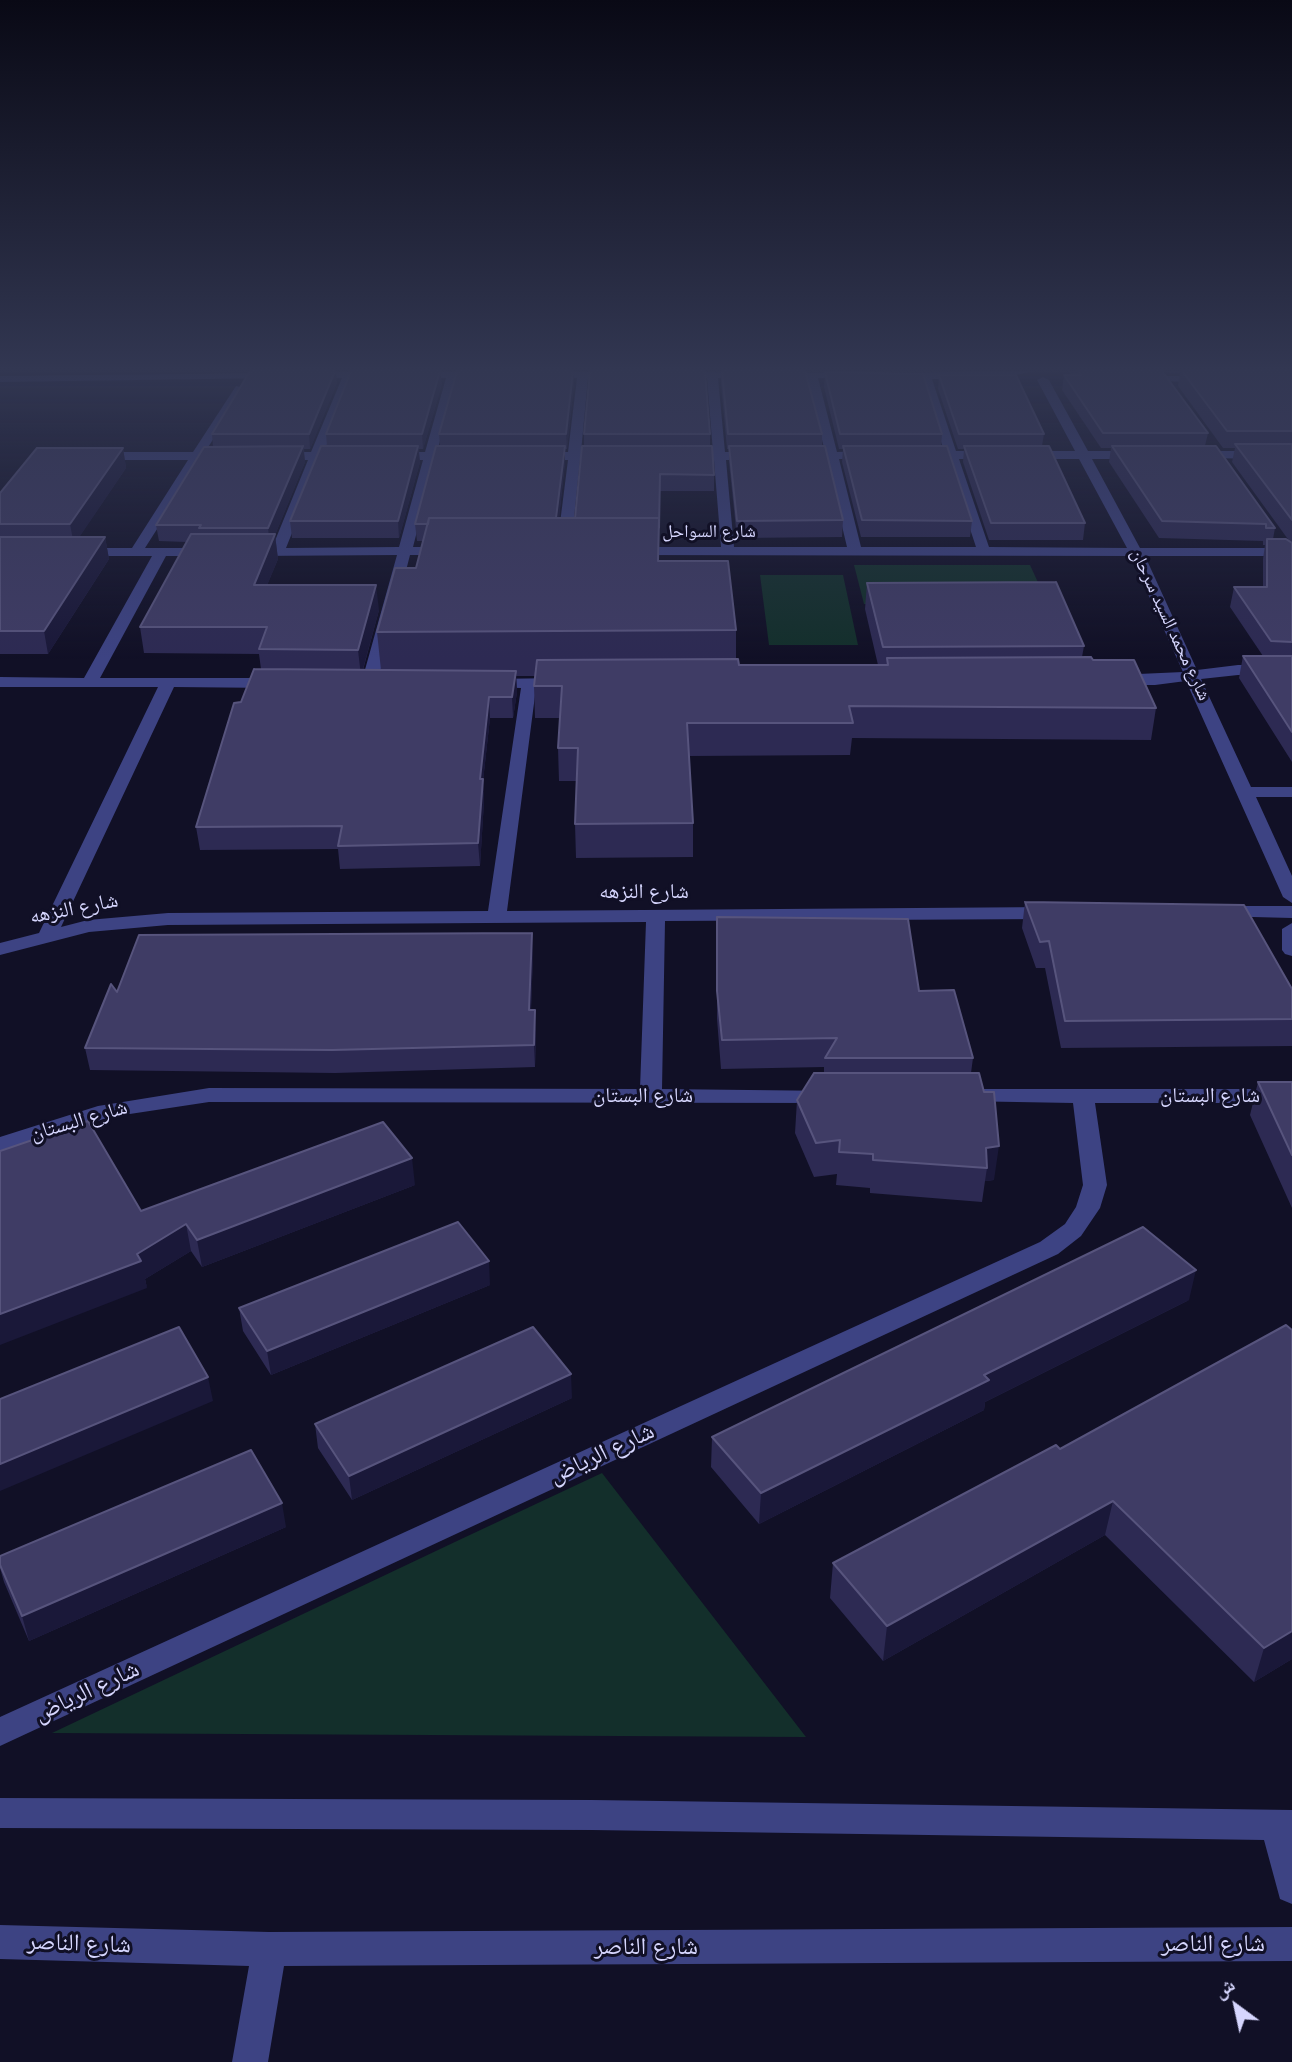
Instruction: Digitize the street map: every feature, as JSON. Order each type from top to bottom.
[{"type":"street","points":[[136,552],[190,467]]},
{"type":"street","points":[[277,552],[311,467]]},
{"type":"street","points":[[369,684],[426,467]]},
{"type":"street","points":[[564,551],[573,467]]},
{"type":"street","points":[[720,467],[728,551]]},
{"type":"street","points":[[833,467],[855,551]]},
{"type":"street","points":[[955,467],[984,552]]},
{"type":"street","name":"شارع محمد السيد سرحان","points":[[1091,467],[1136,552],[1292,897]]},
{"type":"street","points":[[68,552],[458,551]]},
{"type":"street","name":"شارع السواحل","points":[[618,551],[1288,551]]},
{"type":"street","points":[[89,683],[161,552]]},
{"type":"street","points":[[1099,680],[1194,676],[1238,670],[1292,670]]},
{"type":"street","points":[[0,682],[289,683]]},
{"type":"street","points":[[47,936],[167,683]]},
{"type":"street","points":[[476,684],[585,683]]},
{"type":"street","points":[[497,915],[529,684]]},
{"type":"street","points":[[1245,792],[1292,792]]},
{"type":"street","points":[[1195,912],[1292,912]]},
{"type":"street","name":"شارع النزهه","points":[[0,949],[110,923],[168,919],[1071,913]]},
{"type":"street","points":[[651,1096],[656,915]]},
{"type":"street","points":[[1292,929],[1292,950]]},
{"type":"street","name":"شارع البستان","points":[[0,1145],[106,1111],[209,1095],[846,1096]]},
{"type":"street","name":"شارع البستان","points":[[944,1096],[1292,1096]]},
{"type":"street","name":"شارع الرياض","points":[[0,1732],[1049,1248],[1073,1230],[1088,1208],[1095,1185],[1083,1097]]},
{"type":"street","points":[[0,1813],[592,1815],[1285,1825],[1292,1888]]},
{"type":"street","name":"شارع الناصر","points":[[0,1942],[269,1949],[1292,1944]]},
{"type":"street","points":[[250,2062],[269,1949]]},
{"type":"green space","points":[[854,565],[1030,565],[1048,604],[864,604]]},
{"type":"green space","points":[[760,575],[843,575],[858,645],[769,645]]},
{"type":"green space","points":[[602,1473],[806,1737],[52,1733],[457,1541]]},
{"type":"building","points":[[21,467],[110,467],[70,524],[0,524],[0,493]]},
{"type":"building","points":[[192,467],[294,467],[268,528],[156,525]]},
{"type":"building","points":[[312,467],[412,467],[398,521],[290,521]]},
{"type":"building","points":[[430,467],[562,467],[556,518],[429,518],[428,524],[415,524]]},
{"type":"building","points":[[580,467],[713,467],[714,475],[660,474],[659,528],[659,518],[575,518]]},
{"type":"building","points":[[731,467],[830,467],[843,520],[737,521]]},
{"type":"building","points":[[848,467],[954,467],[972,521],[862,520]]},
{"type":"building","points":[[971,467],[1059,467],[1085,523],[991,523]]},
{"type":"building","points":[[1126,467],[1231,467],[1275,528],[1266,528],[1266,524],[1162,521]]},
{"type":"building","points":[[1252,467],[1292,467],[1292,520]]},
{"type":"building","points":[[429,518],[659,518],[658,561],[728,561],[736,630],[377,632],[395,568],[416,568]]},
{"type":"building","points":[[191,534],[275,534],[254,585],[376,585],[358,650],[259,649],[267,627],[140,627]]},
{"type":"building","points":[[0,537],[105,537],[44,631],[0,631]]},
{"type":"building","points":[[1267,539],[1286,539],[1292,543],[1292,642],[1271,641],[1234,587],[1267,587]]},
{"type":"building","points":[[1056,582],[1084,646],[883,647],[867,583]]},
{"type":"building","points":[[1243,656],[1292,656],[1292,732]]},
{"type":"building","points":[[1091,657],[1093,660],[1134,660],[1156,708],[849,706],[853,723],[687,723],[693,823],[575,824],[578,748],[558,748],[562,686],[534,686],[537,660],[738,659],[739,665],[888,665],[887,658]]},
{"type":"building","points":[[254,669],[516,671],[512,697],[489,697],[480,779],[483,779],[478,843],[338,846],[342,826],[196,827],[234,703],[241,702]]},
{"type":"building","points":[[1025,902],[1244,905],[1292,989],[1292,1019],[1065,1021],[1049,941],[1040,942]]},
{"type":"building","points":[[717,917],[908,919],[919,991],[954,990],[973,1058],[825,1058],[837,1038],[722,1040],[717,991]]},
{"type":"building","points":[[532,933],[529,1010],[535,1010],[534,1045],[332,1050],[85,1048],[111,984],[117,992],[139,935]]},
{"type":"building","points":[[814,1073],[979,1073],[984,1092],[994,1092],[999,1146],[986,1148],[987,1168],[873,1160],[873,1154],[839,1152],[840,1140],[816,1143],[797,1100]]},
{"type":"building","points":[[1258,1082],[1292,1082],[1292,1155]]},
{"type":"building","points":[[88,1121],[141,1211],[383,1122],[412,1158],[197,1240],[186,1224],[137,1254],[141,1261],[0,1314],[0,1151]]},
{"type":"building","points":[[458,1222],[489,1261],[267,1351],[239,1308]]},
{"type":"building","points":[[1143,1227],[1196,1270],[984,1375],[989,1380],[761,1493],[712,1437]]},
{"type":"building","points":[[1286,1325],[1292,1330],[1292,1631],[1264,1648],[1113,1501],[887,1626],[833,1563],[1056,1445],[1060,1449]]},
{"type":"building","points":[[179,1327],[208,1377],[0,1464],[0,1399]]},
{"type":"building","points":[[533,1327],[571,1374],[349,1476],[315,1424]]},
{"type":"building","points":[[251,1450],[282,1503],[22,1616],[0,1565],[0,1556]]}]
